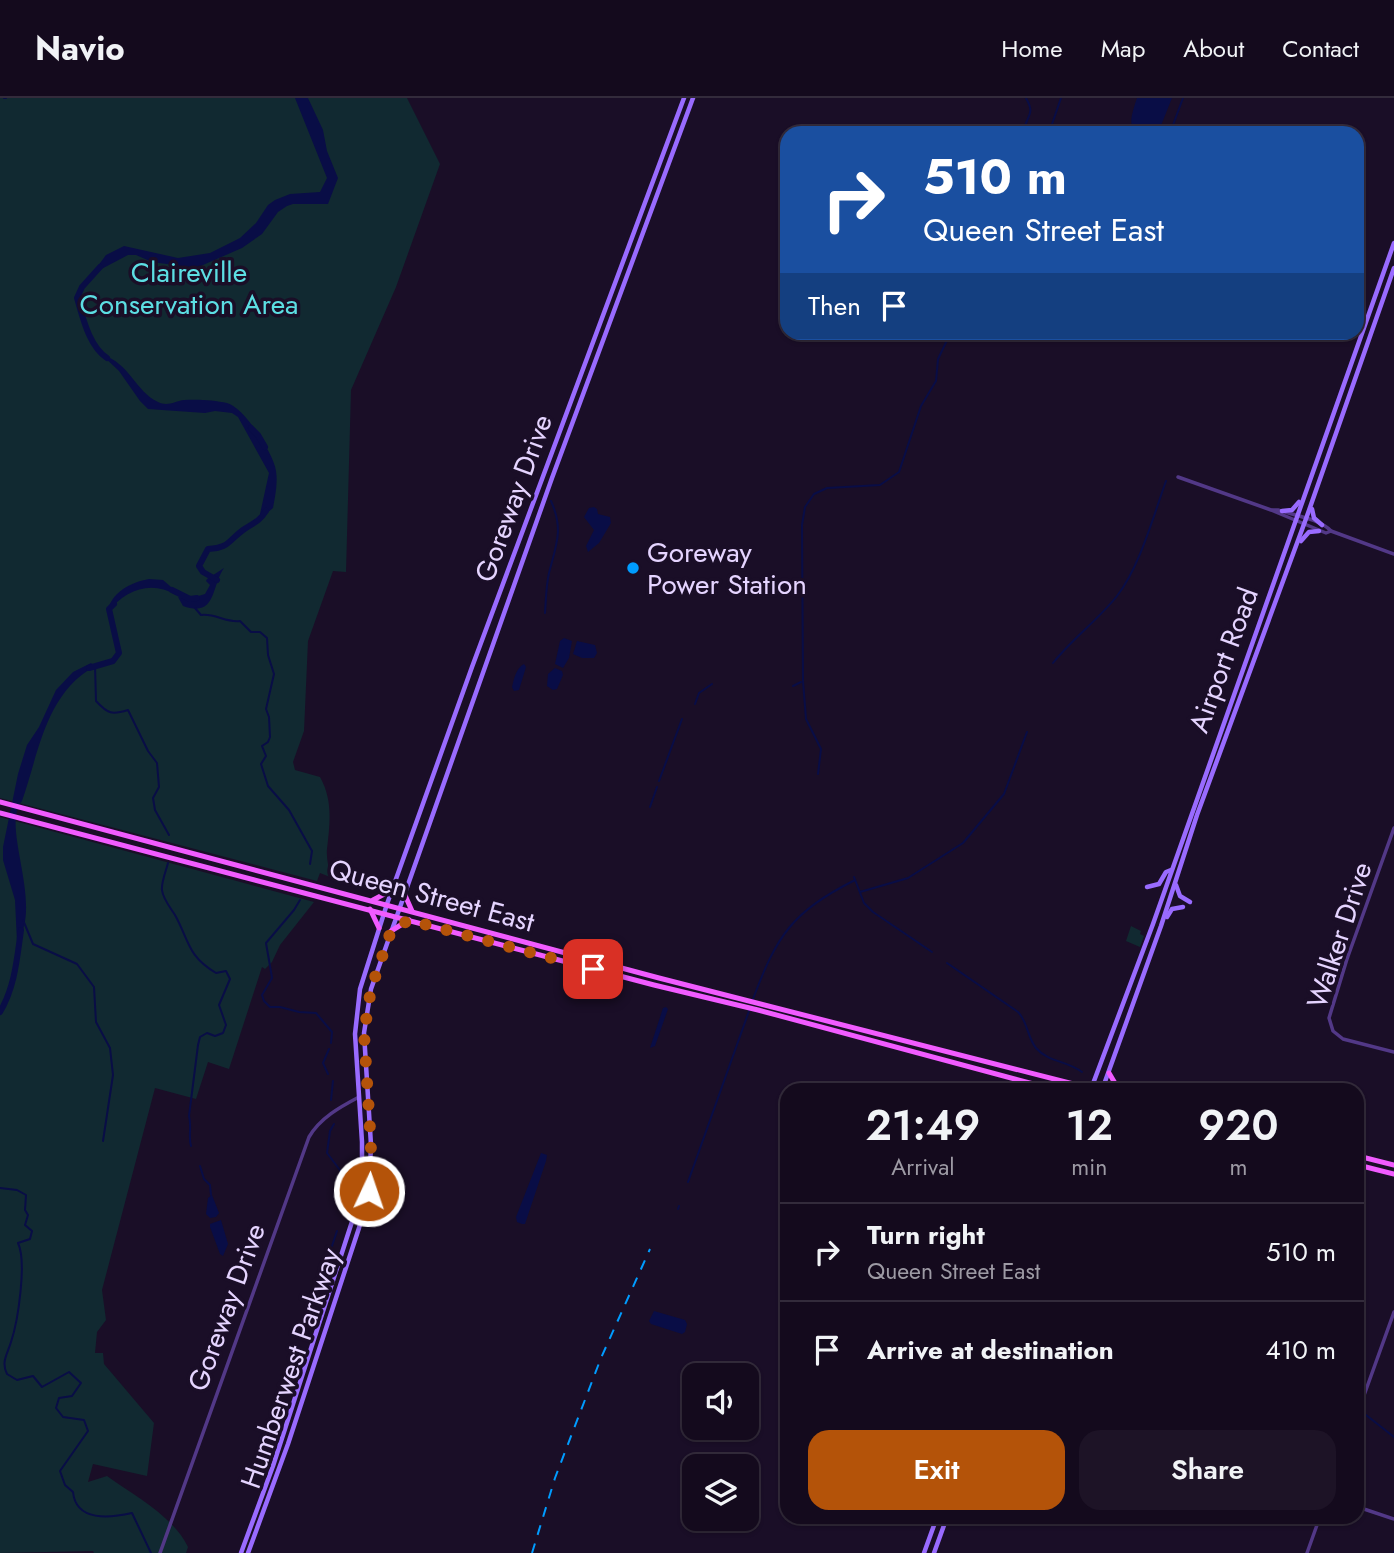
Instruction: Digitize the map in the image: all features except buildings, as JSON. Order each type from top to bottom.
[{"type":"main road","name":"Goreway Drive","points":[[384,913],[472,667],[684,98]]},
{"type":"main road","name":"Goreway Drive","points":[[399,907],[552,478],[693,98]]},
{"type":"main road","name":"Airport Road","points":[[1364,327],[1394,243]]},
{"type":"main road","name":"Airport Road","points":[[1101,1083],[1109,1073],[1197,815],[1305,522],[1394,268]]},
{"type":"main road","name":"Airport Road","points":[[1098,1083],[1359,340]]},
{"type":"main road","points":[[1282,511],[1295,508],[1306,489]]},
{"type":"main road","points":[[1314,496],[1312,512],[1322,525]]},
{"type":"main road","points":[[1295,549],[1305,534],[1319,531]]},
{"type":"main road","name":"Queen Street East","points":[[0,802],[399,907],[728,999]]},
{"type":"main road","name":"Queen Street East","points":[[0,813],[409,920],[1068,1083]]},
{"type":"main road","points":[[1147,887],[1159,884],[1166,872],[1172,869]]},
{"type":"main road","points":[[1178,876],[1176,885],[1179,894],[1190,902]]},
{"type":"main road","points":[[373,900],[392,890]]},
{"type":"main road","points":[[404,893],[412,911]]},
{"type":"main road","points":[[1161,926],[1172,909],[1183,906]]},
{"type":"main road","name":"Humberwest Parkway","points":[[248,1553],[288,1444],[369,1191],[371,1145],[364,1033],[371,989],[399,907]]},
{"type":"main road","points":[[370,909],[379,928]]},
{"type":"main road","name":"Humberwest Parkway","points":[[241,1553],[273,1466],[321,1312],[356,1213],[362,1172],[355,1034],[358,1002],[384,913]]},
{"type":"main road","points":[[391,931],[409,920]]},
{"type":"main road","name":"Queen Street East","points":[[759,1007],[1029,1083]]},
{"type":"main road","points":[[957,1064],[962,1059],[973,1062],[977,1060]]},
{"type":"main road","points":[[1109,1073],[1115,1083]]},
{"type":"main road","points":[[1364,1158],[1394,1165]]},
{"type":"main road","points":[[1364,1166],[1394,1174]]},
{"type":"main road","points":[[925,1553],[935,1524]]},
{"type":"main road","points":[[934,1553],[944,1524]]},
{"type":"street","points":[[1178,477],[1296,518]]},
{"type":"street","points":[[1271,510],[1282,511],[1319,531],[1331,531]]},
{"type":"street","points":[[1305,522],[1322,525],[1331,531],[1394,554]]},
{"type":"street","name":"Walker Drive","points":[[1394,828],[1329,1017],[1333,1031],[1343,1039],[1394,1052]]},
{"type":"street","name":"Goreway Drive","points":[[160,1553],[309,1138],[319,1124],[338,1107],[359,1097]]},
{"type":"street","points":[[1364,1395],[1394,1312]]},
{"type":"street","points":[[1364,1509],[1394,1519]]},
{"type":"street","points":[[1307,1553],[1317,1525]]},
{"type":"green space","name":"Claireville Conservation Area","points":[[0,98],[407,98],[440,164],[396,287],[351,390],[346,572],[333,571],[308,641],[304,731],[293,762],[295,770],[320,777],[327,794],[330,821],[327,855],[330,877],[320,873],[317,881],[0,798]]},
{"type":"green space","points":[[0,817],[314,902],[280,945],[272,962],[265,969],[262,967],[229,1069],[208,1062],[196,1099],[155,1088],[102,1290],[106,1320],[97,1332],[95,1353],[103,1353],[104,1364],[154,1423],[147,1476],[93,1464],[88,1482],[107,1476],[141,1499],[182,1536],[188,1547],[186,1553],[0,1553]]},
{"type":"green space","points":[[1131,926],[1141,931],[1140,934],[1144,936],[1140,947],[1126,941]]},
{"type":"shaded area","points":[[295,98],[308,98],[323,130],[327,151],[338,178],[328,204],[287,206],[278,212],[262,234],[242,248],[196,268],[152,262],[136,255],[128,255],[92,274],[106,255],[124,246],[178,258],[210,253],[240,238],[275,200],[290,194],[320,192],[327,178]]},
{"type":"shaded area","points":[[1137,98],[1172,98],[1161,126],[1132,126]]},
{"type":"shaded area","points":[[102,355],[119,364],[143,391],[158,402],[165,404],[184,400],[217,401],[234,406],[242,413],[257,432],[274,463],[277,481],[273,508],[261,518],[269,473],[238,417],[232,413],[215,411],[205,413],[148,409],[119,371]]},
{"type":"shaded area","points":[[594,507],[598,514],[610,517],[611,523],[599,543],[588,552],[586,546],[594,530],[584,517],[589,508]]},
{"type":"shaded area","points":[[224,568],[207,604],[194,609],[183,606],[178,597],[189,599],[205,594],[210,585],[207,579]]},
{"type":"shaded area","points":[[149,579],[163,580],[178,593],[176,595],[157,588],[139,590],[122,598],[108,612],[113,599],[122,589]]},
{"type":"shaded area","points":[[564,638],[572,641],[569,658],[563,668],[555,664],[560,641]]},
{"type":"shaded area","points":[[577,641],[595,645],[597,653],[594,658],[582,658],[573,654]]},
{"type":"shaded area","points":[[91,663],[95,666],[78,678],[54,708],[17,813],[16,828],[26,907],[24,926],[17,942],[15,900],[3,860],[3,847],[18,774],[27,745],[39,727],[56,690],[73,672]]},
{"type":"shaded area","points":[[524,664],[526,667],[519,690],[514,691],[512,687],[516,674]]},
{"type":"shaded area","points":[[555,668],[562,671],[563,675],[557,689],[553,690],[547,686],[548,674]]},
{"type":"shaded area","points":[[663,1008],[668,1009],[655,1046],[650,1048]]},
{"type":"shaded area","points":[[541,1153],[547,1155],[546,1161],[525,1224],[522,1224],[517,1222],[516,1217]]},
{"type":"shaded area","points":[[212,1195],[219,1213],[210,1218],[206,1214],[208,1198]]},
{"type":"shaded area","points":[[221,1220],[228,1244],[223,1256],[210,1227],[210,1224]]},
{"type":"shaded area","points":[[654,1311],[685,1320],[685,1332],[682,1334],[651,1324],[649,1321]]},
{"type":"waterway","points":[[1025,126],[1030,114],[1026,98]]},
{"type":"waterway","points":[[1051,126],[1061,98]]},
{"type":"waterway","points":[[1173,126],[1183,98]]},
{"type":"waterway","points":[[100,267],[82,287],[77,298],[91,339],[107,358]]},
{"type":"waterway","points":[[818,774],[821,749],[806,719],[803,681],[802,525],[805,507],[814,494],[827,488],[880,485],[899,472],[921,406],[936,381],[938,359],[947,340]]},
{"type":"waterway","points":[[251,428],[265,447]]},
{"type":"waterway","points":[[1053,663],[1110,605],[1125,584],[1145,541],[1166,481]]},
{"type":"waterway","points":[[545,613],[548,578],[558,537],[551,501]]},
{"type":"waterway","points":[[217,580],[203,572],[199,566],[208,549],[228,543],[266,511]]},
{"type":"waterway","points":[[172,590],[190,599],[197,598]]},
{"type":"waterway","points":[[89,668],[113,661],[119,653],[109,609],[114,604]]},
{"type":"waterway","points":[[195,608],[201,615],[240,621],[251,632],[260,632],[267,638],[268,655],[274,674],[266,709],[270,737],[262,746],[266,756],[261,764],[268,786],[289,810],[312,851],[310,864]]},
{"type":"waterway","points":[[95,666],[96,701],[110,712],[128,710],[148,751],[157,763],[159,787],[153,798],[155,810],[169,835]]},
{"type":"waterway","points":[[793,686],[801,682]]},
{"type":"waterway","points":[[695,704],[699,693],[712,684]]},
{"type":"waterway","points":[[659,781],[682,719]]},
{"type":"waterway","points":[[860,892],[908,878],[963,843],[1004,794],[1027,732]]},
{"type":"waterway","points":[[650,807],[657,787]]},
{"type":"waterway","points":[[168,863],[162,884],[163,893],[190,947],[206,967],[216,973],[226,971],[230,979],[219,1005],[226,1025],[223,1033],[215,1036],[207,1033],[200,1037],[198,1045],[189,1116],[191,1146]]},
{"type":"waterway","points":[[854,877],[864,903],[873,912],[932,952]]},
{"type":"waterway","points":[[753,999],[770,958],[789,928],[816,903],[855,880]]},
{"type":"waterway","points":[[300,900],[266,943],[272,978],[262,995],[270,1007],[316,1013],[332,1032],[331,1043]]},
{"type":"waterway","points":[[23,920],[33,944],[77,964],[94,987],[96,1022],[110,1048],[113,1075],[103,1141]]},
{"type":"waterway","points":[[0,1012],[12,982],[21,930]]},
{"type":"waterway","points":[[947,963],[1018,1012],[1033,1044],[1041,1053],[1082,1072]]},
{"type":"waterway","points":[[688,1182],[749,1011]]},
{"type":"waterway","points":[[328,1074],[323,1063],[329,1049]]},
{"type":"waterway","points":[[331,1100],[333,1081]]},
{"type":"waterway","points":[[334,1124],[330,1131],[327,1153],[352,1186],[343,1209]]},
{"type":"waterway","points":[[200,1166],[204,1179],[210,1185],[211,1195]]},
{"type":"waterway","points":[[0,1188],[17,1190],[26,1195],[25,1210],[28,1215],[25,1225],[32,1231],[30,1239],[18,1243],[22,1264],[19,1306],[5,1370],[17,1380],[33,1376],[42,1387],[69,1372],[81,1383],[72,1396],[59,1398],[56,1408],[63,1417],[84,1420],[88,1431],[60,1471],[65,1485],[73,1492],[80,1509],[87,1513],[95,1516],[132,1513],[151,1553]]},
{"type":"waterway","points":[[330,1252],[337,1231]]},
{"type":"waterway","points":[[1366,1415],[1394,1437]]},
{"type":"railway","points":[[532,1553],[555,1478],[601,1358],[650,1249]]},
{"type":"place","name":"Goreway Power Station","points":[[633,568]]},
{"type":"route","points":[[369,1191],[371,1145],[364,1033],[366,1009],[391,931],[409,920],[593,969]]}]
